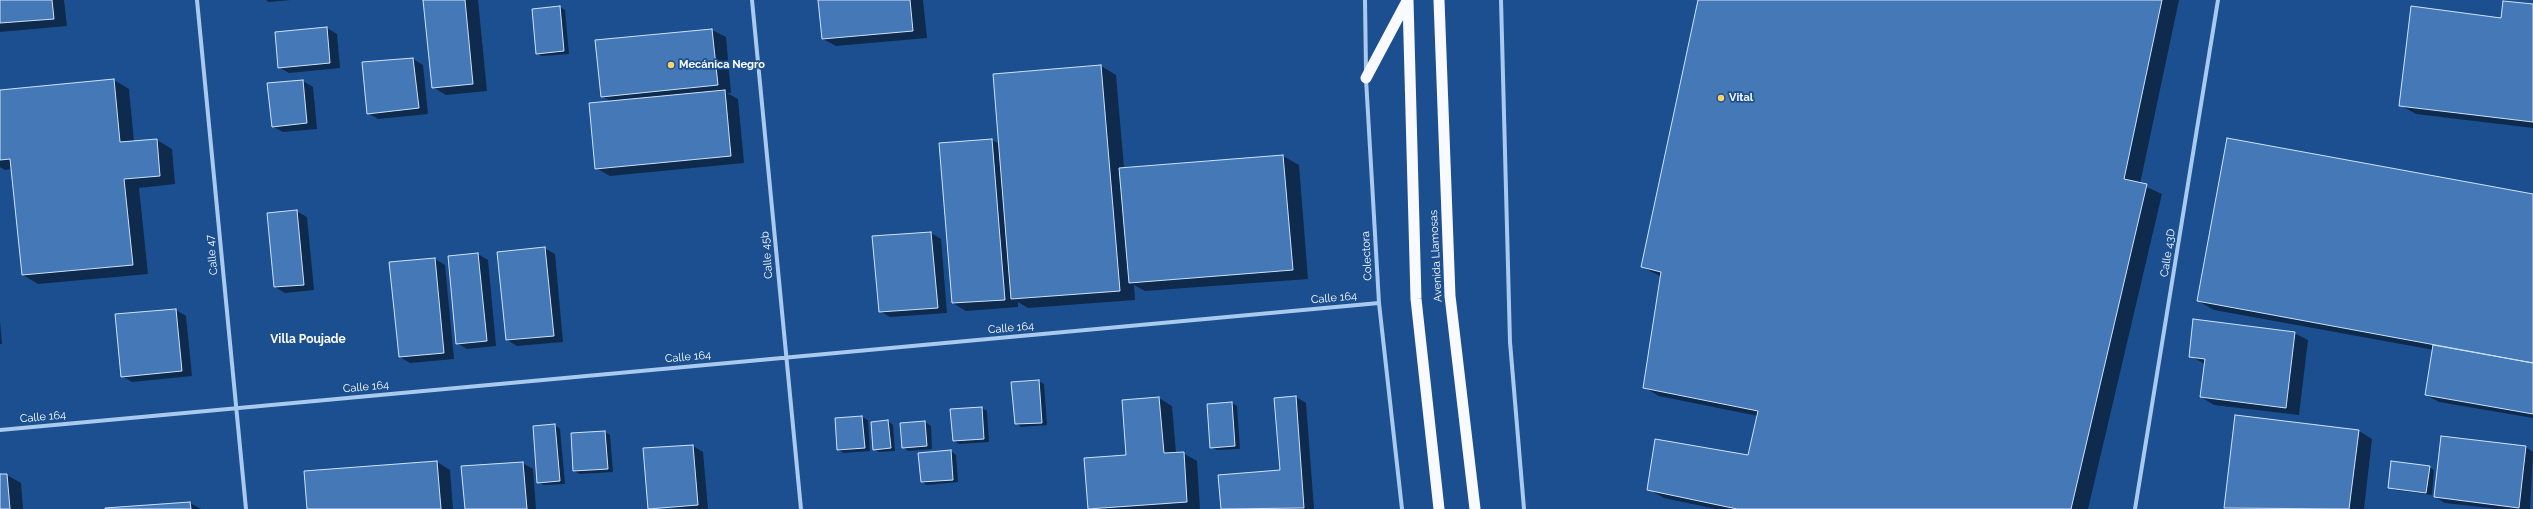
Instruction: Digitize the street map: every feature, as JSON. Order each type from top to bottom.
[{"type":"highway","points":[[1366,78],[1408,0]]},
{"type":"highway","name":"Avenida Llamosas","points":[[1408,0],[1416,299],[1439,509]]},
{"type":"highway","name":"Avenida Llamosas","points":[[1439,0],[1450,296],[1475,509]]},
{"type":"street","name":"Calle 47","points":[[197,0],[246,509]]},
{"type":"street","name":"Calle 45b","points":[[752,0],[801,509]]},
{"type":"street","name":"Colectora","points":[[1365,0],[1366,78],[1378,303],[1402,509]]},
{"type":"street","points":[[1502,0],[1510,342],[1524,509]]},
{"type":"street","name":"Calle 43D","points":[[2135,509],[2218,0]]},
{"type":"street","name":"Calle 164","points":[[0,430],[1378,303]]},
{"type":"building","points":[[0,0],[52,0],[54,19],[0,23]]},
{"type":"building","points":[[423,0],[465,0],[473,84],[432,88]]},
{"type":"building","points":[[818,0],[910,0],[913,31],[822,39]]},
{"type":"building","points":[[1698,0],[2162,0],[2124,179],[2147,184],[2071,509],[1737,509],[1647,490],[1655,439],[1748,455],[1758,411],[1643,388],[1661,272],[1641,267]]},
{"type":"building","points":[[2503,1],[2533,4],[2533,122],[2399,106],[2411,6],[2501,18]]},
{"type":"building","points":[[560,6],[564,51],[536,54],[532,9]]},
{"type":"building","points":[[327,27],[330,63],[278,68],[275,32]]},
{"type":"building","points":[[712,29],[718,85],[601,97],[595,40]]},
{"type":"building","points":[[413,58],[419,108],[367,114],[362,62]]},
{"type":"building","points":[[1101,65],[1120,291],[1011,299],[993,74]]},
{"type":"building","points":[[114,79],[120,142],[157,139],[160,176],[124,179],[133,265],[22,275],[10,159],[0,160],[0,90]]},
{"type":"building","points":[[303,80],[307,123],[272,127],[267,83]]},
{"type":"building","points":[[725,90],[731,156],[595,169],[589,103]]},
{"type":"building","points":[[2227,138],[2533,194],[2533,363],[2197,301]]},
{"type":"building","points":[[992,139],[1005,300],[952,303],[939,143]]},
{"type":"building","points":[[1283,155],[1293,270],[1129,283],[1119,168]]},
{"type":"building","points":[[297,210],[304,285],[274,287],[267,213]]},
{"type":"building","points":[[931,232],[938,308],[879,312],[872,236]]},
{"type":"building","points":[[545,247],[554,336],[506,340],[497,252]]},
{"type":"building","points":[[478,253],[487,341],[456,344],[448,256]]},
{"type":"building","points":[[435,258],[444,353],[399,357],[389,262]]},
{"type":"building","points":[[176,309],[182,371],[121,377],[115,314]]},
{"type":"building","points":[[2193,319],[2295,332],[2286,408],[2200,397],[2205,359],[2189,357]]},
{"type":"building","points":[[2433,345],[2533,363],[2533,414],[2425,395]]},
{"type":"building","points":[[1039,380],[1042,423],[1015,424],[1011,382]]},
{"type":"building","points":[[1296,396],[1304,508],[1221,509],[1218,475],[1280,470],[1274,398]]},
{"type":"building","points":[[1159,397],[1164,453],[1184,452],[1187,502],[1088,509],[1084,458],[1126,455],[1122,400]]},
{"type":"building","points":[[1232,402],[1235,446],[1210,448],[1207,404]]},
{"type":"building","points":[[982,407],[984,439],[953,441],[950,409]]},
{"type":"building","points":[[2235,415],[2359,430],[2349,509],[2224,508]]},
{"type":"building","points":[[862,416],[865,448],[837,450],[835,418]]},
{"type":"building","points":[[888,420],[891,448],[873,450],[871,422]]},
{"type":"building","points":[[925,421],[927,446],[902,448],[900,423]]},
{"type":"building","points":[[555,424],[560,481],[537,483],[533,426]]},
{"type":"building","points":[[605,431],[608,469],[573,471],[571,433]]},
{"type":"building","points":[[2441,436],[2526,446],[2519,508],[2434,497]]},
{"type":"building","points":[[693,445],[698,505],[648,509],[643,448]]},
{"type":"building","points":[[951,450],[953,480],[921,482],[918,453]]},
{"type":"building","points":[[437,461],[441,509],[307,509],[304,471]]},
{"type":"building","points":[[2391,461],[2430,466],[2426,493],[2388,488]]},
{"type":"building","points":[[523,462],[527,509],[465,509],[461,466]]},
{"type":"building","points":[[0,474],[7,474],[10,509],[0,509]]},
{"type":"building","points":[[190,502],[191,509],[105,509],[105,508]]},
{"type":"place","name":"Mecánica Negro","points":[[671,65]]},
{"type":"place","name":"Vital","points":[[1721,98]]},
{"type":"district","name":"Villa Poujade","points":[[308,339]]}]
